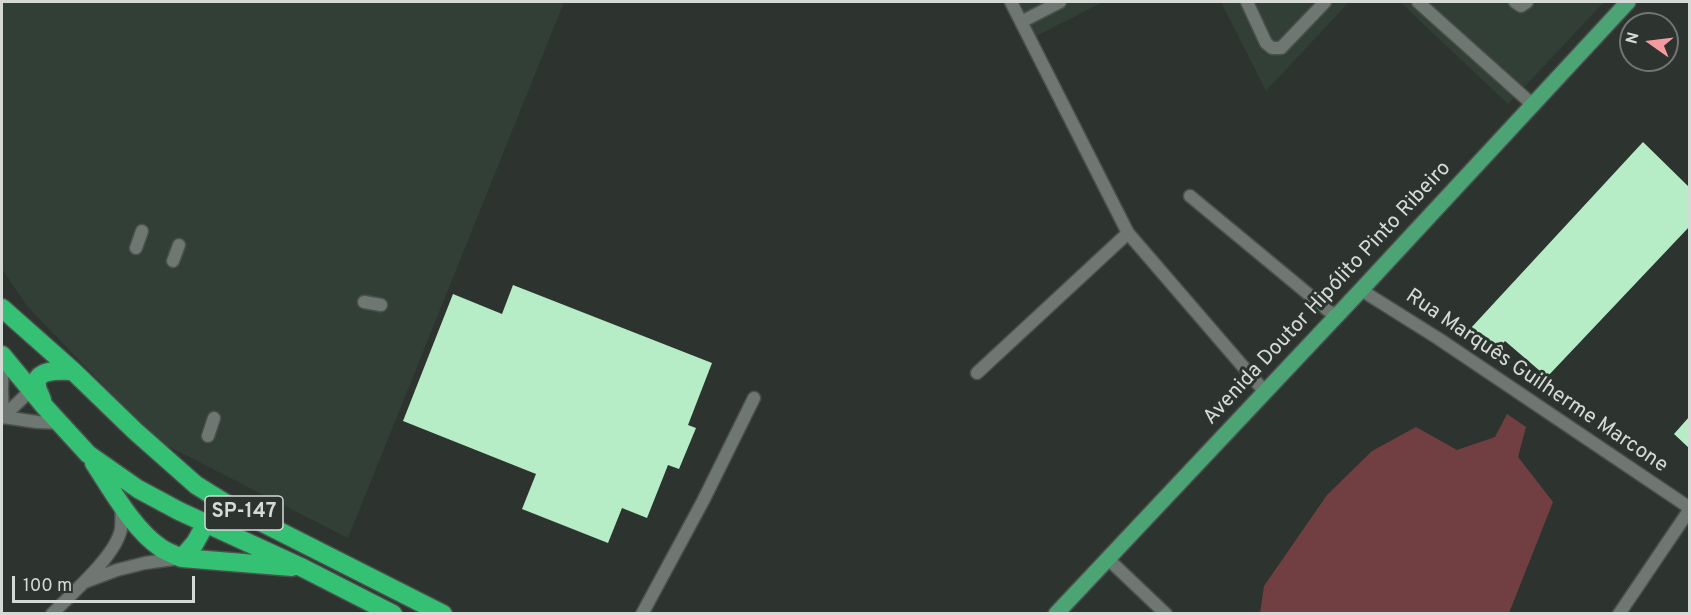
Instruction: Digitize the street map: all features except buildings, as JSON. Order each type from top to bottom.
[{"type":"highway","name":"SP-147","points":[[2,308],[74,371],[135,431],[196,485],[255,519],[443,614]]},
{"type":"highway","name":"SP-147","points":[[2,356],[88,454],[138,489],[393,614]]},
{"type":"highway","points":[[45,407],[36,384],[38,377],[46,372],[74,371]]},
{"type":"highway","points":[[88,454],[122,505],[143,531],[160,547],[182,558],[303,568]]},
{"type":"highway","points":[[182,558],[195,543],[206,523]]},
{"type":"main road","name":"Avenida Doutor Hipólito Pinto Ribeiro","points":[[1056,614],[1628,2]]},
{"type":"street","points":[[1011,2],[1128,232],[1265,392]]},
{"type":"street","points":[[1021,22],[1060,2]]},
{"type":"street","points":[[1247,2],[1266,43],[1272,48],[1281,48],[1325,2]]},
{"type":"street","points":[[1418,2],[1533,105]]},
{"type":"street","points":[[1515,2],[1521,6],[1527,2]]},
{"type":"street","points":[[1190,196],[1336,317]]},
{"type":"street","points":[[136,248],[142,231]]},
{"type":"street","points":[[977,373],[1128,232]]},
{"type":"street","points":[[173,261],[179,245]]},
{"type":"street","name":"Rua Marquês Guilherme Marcone","points":[[1361,290],[1439,339],[1689,508]]},
{"type":"street","points":[[364,302],[381,305]]},
{"type":"street","points":[[2,356],[2,417]]},
{"type":"street","points":[[2,417],[31,390]]},
{"type":"street","points":[[642,614],[703,501],[754,398]]},
{"type":"street","points":[[2,417],[60,423]]},
{"type":"street","points":[[208,436],[214,418]]},
{"type":"street","points":[[52,614],[110,552],[121,531],[122,505]]},
{"type":"street","points":[[1619,614],[1689,508]]},
{"type":"street","points":[[84,582],[145,563],[182,558]]},
{"type":"street","points":[[1108,559],[1166,614]]},
{"type":"shaded area","points":[[2,2],[564,2],[348,538],[156,440],[27,306],[2,269]]},
{"type":"shaded area","points":[[1018,2],[1103,2],[1036,36]]},
{"type":"shaded area","points":[[1221,2],[1349,2],[1266,91]]},
{"type":"shaded area","points":[[1400,2],[1604,2],[1508,104]]},
{"type":"shaded area","points":[[1507,414],[1526,427],[1518,457],[1553,502],[1509,613],[1260,613],[1264,586],[1327,495],[1372,451],[1416,427],[1457,450],[1495,437]]}]
